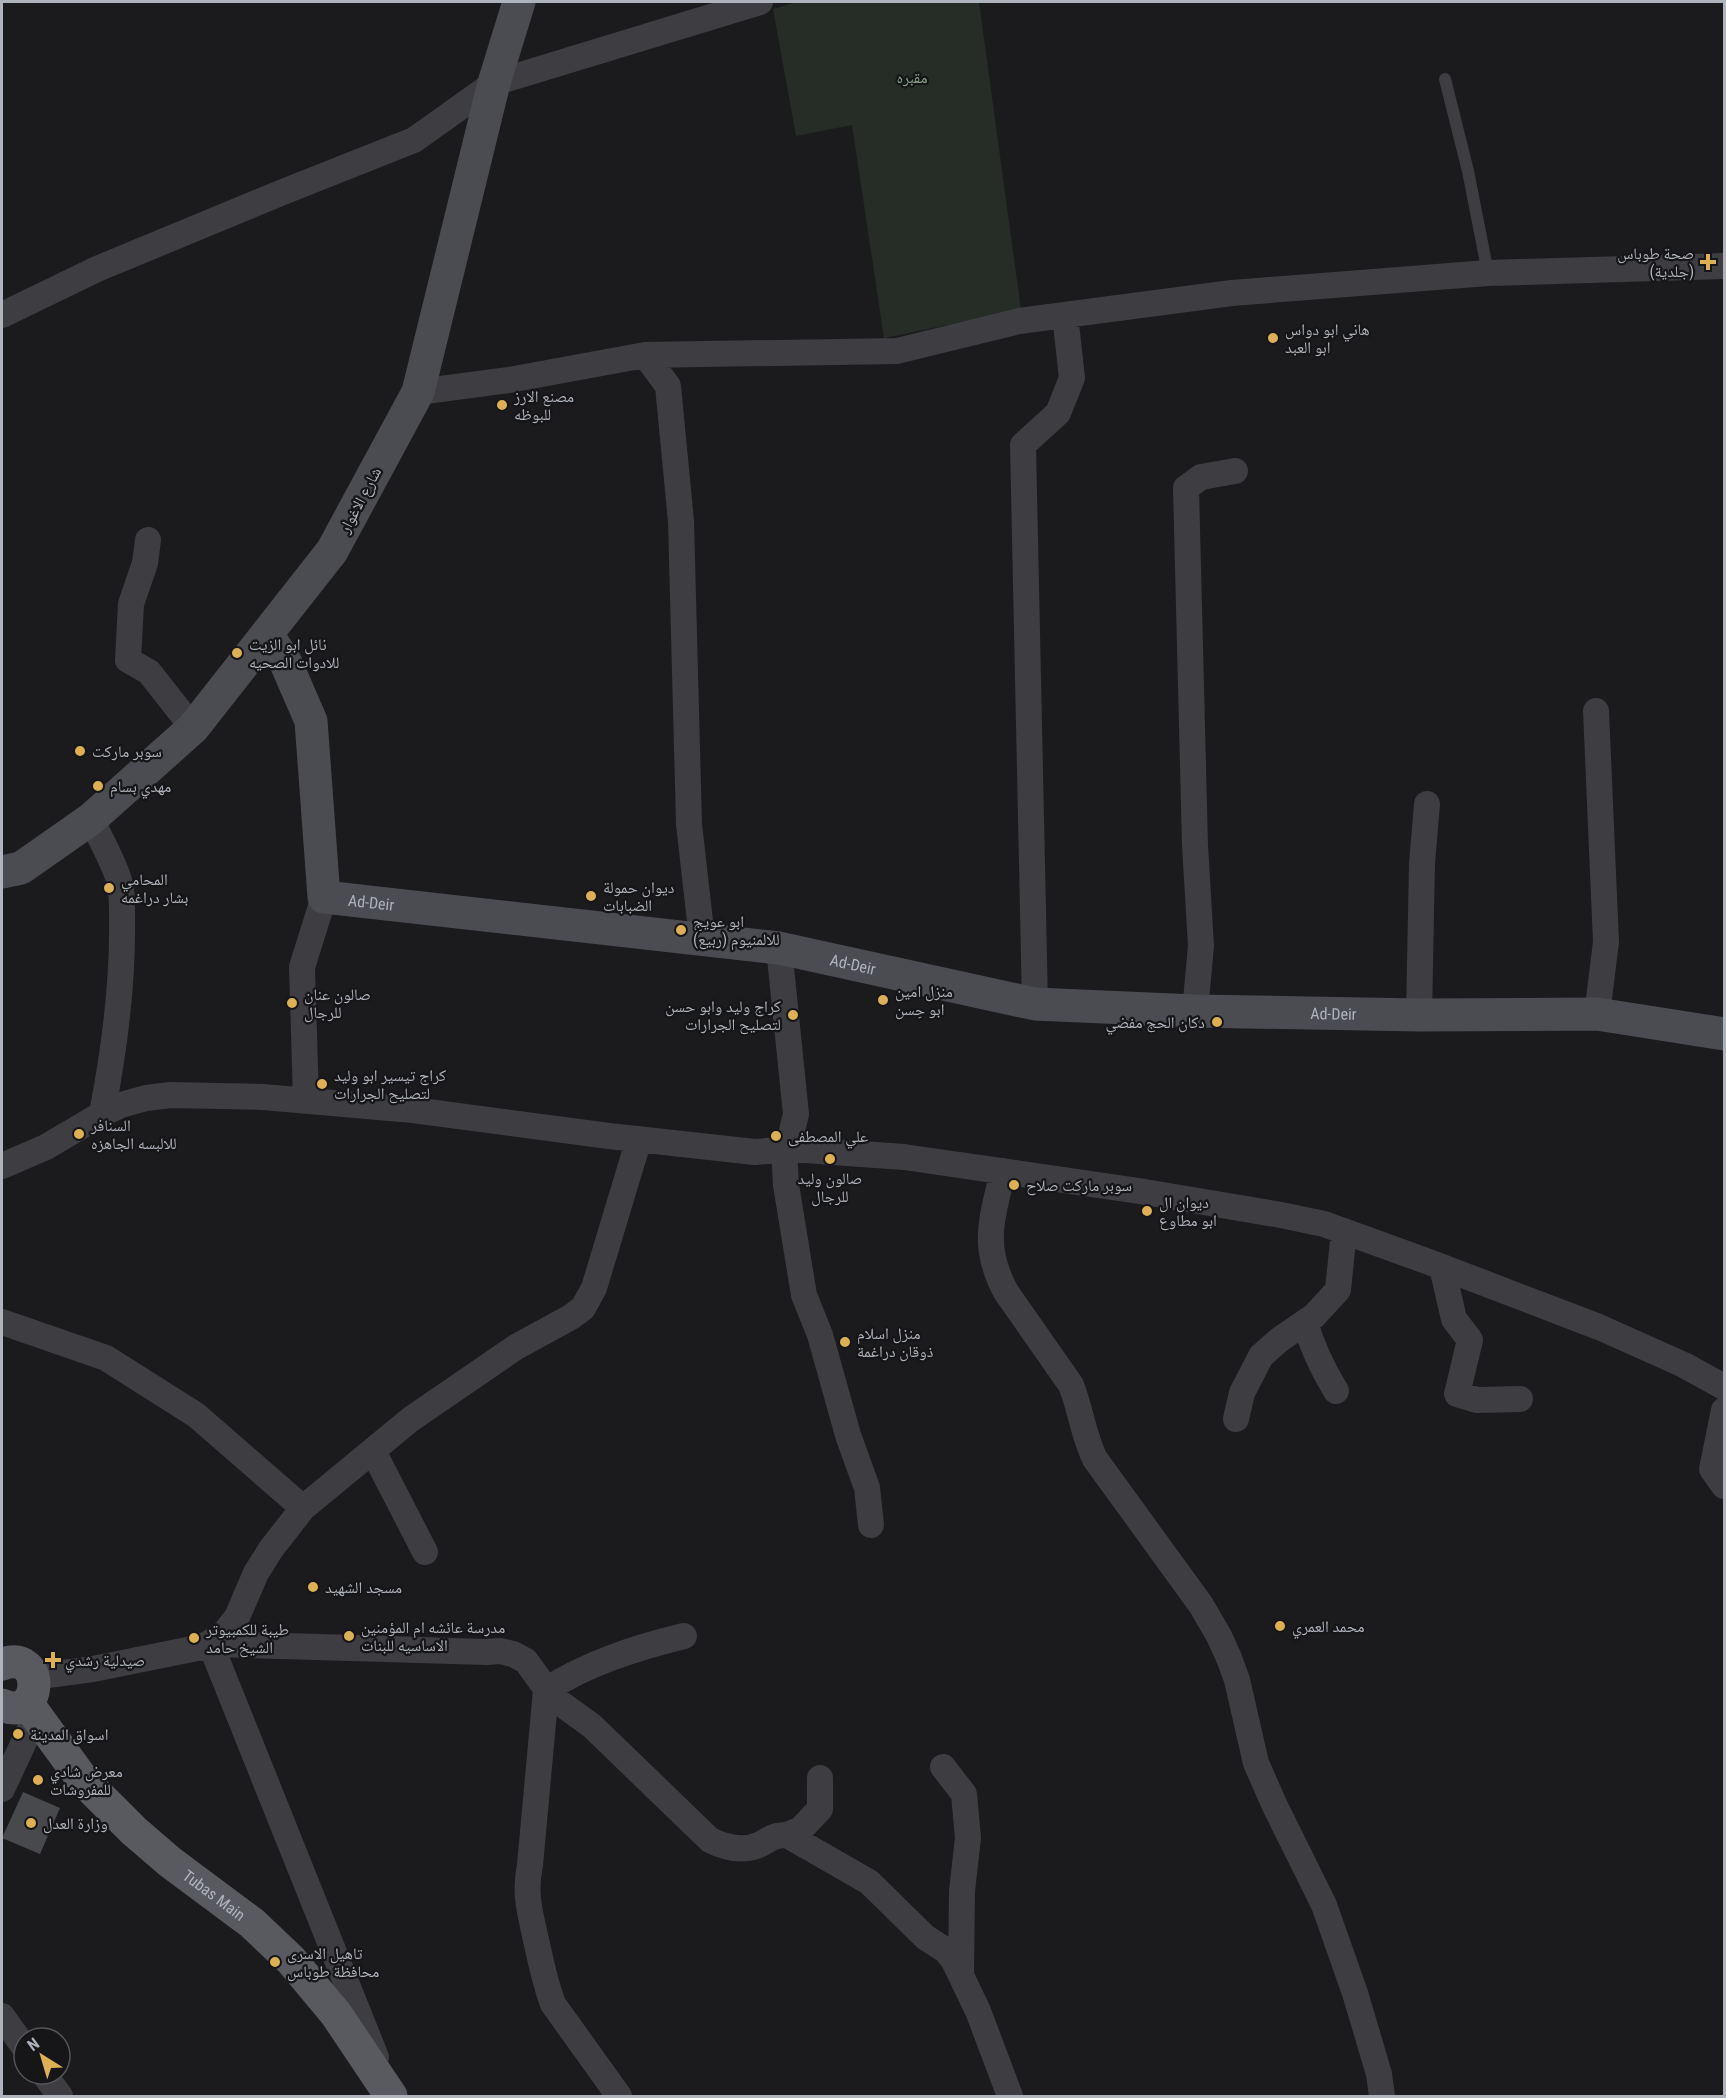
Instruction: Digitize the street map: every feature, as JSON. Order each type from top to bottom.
[{"type":"main road","points":[[2,1664],[15,1662],[28,1669],[24,1700]]},
{"type":"main road","name":"Tubas Main","points":[[24,1700],[83,1780],[134,1831],[170,1862],[252,1923],[291,1960],[336,2014],[391,2097]]},
{"type":"street","name":"شارع الاغوار","points":[[2,872],[21,867],[91,819],[193,728],[332,551],[418,392],[494,83],[519,2]]},
{"type":"street","points":[[2,315],[108,265],[414,140],[494,83],[760,2]]},
{"type":"street","points":[[418,392],[509,380],[645,355],[897,351],[1019,321],[1232,293],[1488,273],[1725,266]]},
{"type":"street","points":[[1035,1004],[1023,445],[1058,413],[1072,378],[1065,315]]},
{"type":"street","points":[[645,355],[668,386],[681,521],[689,824],[702,939]]},
{"type":"street","points":[[1195,1011],[1201,946],[1194,834],[1186,488],[1201,477],[1235,471]]},
{"type":"street","points":[[148,540],[145,564],[131,604],[128,660],[149,672],[193,728]]},
{"type":"street","name":"Ad-Deir","points":[[267,635],[285,661],[311,721],[324,897],[779,948],[1035,1004],[1195,1011],[1419,1015],[1597,1014],[1725,1034]]},
{"type":"street","points":[[1596,711],[1605,942],[1597,1014]]},
{"type":"street","points":[[1419,1015],[1422,863],[1427,804]]},
{"type":"street","points":[[91,819],[118,877],[121,891],[122,936],[119,1002],[115,1044],[102,1114]]},
{"type":"street","points":[[306,1100],[302,967],[324,897]]},
{"type":"street","points":[[779,948],[796,1114],[787,1150],[786,1185],[804,1295],[820,1335],[845,1424],[867,1488],[871,1525]]},
{"type":"street","points":[[2,1166],[46,1147],[102,1114],[139,1100],[171,1095],[306,1100],[413,1110],[755,1152],[787,1150],[904,1157],[1281,1215],[1344,1231],[1628,1339],[1725,1387]]},
{"type":"street","points":[[2,1787],[24,1700],[93,1669],[202,1647],[222,1636],[230,1628],[256,1573],[271,1549],[303,1508],[411,1419],[503,1355],[583,1308],[594,1288],[639,1139]]},
{"type":"street","points":[[1003,1171],[990,1236],[993,1264],[1006,1292],[1071,1385],[1084,1434],[1095,1459],[1201,1605],[1219,1636],[1237,1680],[1257,1763],[1274,1804],[1324,1905],[1355,1994],[1379,2074],[1382,2097]]},
{"type":"street","points":[[1236,1419],[1242,1393],[1261,1356],[1279,1340],[1314,1316],[1338,1290],[1344,1231]]},
{"type":"street","points":[[1442,1267],[1454,1319],[1470,1340],[1457,1394],[1478,1400],[1520,1399]]},
{"type":"street","points":[[2,1322],[106,1358],[196,1415],[303,1508]]},
{"type":"street","points":[[1305,1322],[1310,1342],[1336,1391]]},
{"type":"street","points":[[1725,1410],[1712,1469],[1725,1486]]},
{"type":"street","points":[[373,1451],[425,1552]]},
{"type":"street","points":[[546,1690],[569,1675],[635,1648],[684,1636]]},
{"type":"street","points":[[211,1642],[216,1644],[500,1651],[513,1654],[526,1661],[546,1690],[560,1704],[592,1726],[710,1840],[720,1845],[742,1849],[752,1847],[774,1835],[787,1835],[801,1829],[820,1809],[820,1778]]},
{"type":"street","points":[[211,1642],[391,2097]]},
{"type":"street","points":[[546,1690],[527,1882],[529,1914],[553,2004],[619,2097]]},
{"type":"street","points":[[943,1767],[964,1794],[968,1838],[962,1891],[961,1972]]},
{"type":"street","points":[[787,1835],[869,1882],[925,1937],[945,1950],[961,1972],[1010,2097]]},
{"type":"street","points":[[2,2016],[12,2030]]},
{"type":"lane","points":[[1445,79],[1468,171],[1488,273]]},
{"type":"green space","name":"مقبره","points":[[797,2],[979,2],[1021,310],[884,338],[852,125],[796,136],[773,9]]},
{"type":"building","name":"وزارة العدل","points":[[23,1792],[60,1808],[40,1854],[2,1838]]},
{"type":"place","name":"صحة طوباس (جلدية)","points":[[1708,262]]},
{"type":"place","name":"هاني ابو دواس ابو العبد","points":[[1273,338]]},
{"type":"place","name":"مصنع الارز للبوظه","points":[[502,405]]},
{"type":"place","name":"نائل ابو الزيت للادوات الصحيه","points":[[237,653]]},
{"type":"place","name":"سوبر ماركت","points":[[80,751]]},
{"type":"place","name":"مهدي بسام","points":[[98,786]]},
{"type":"place","name":"المحامي بشار دراغمه","points":[[109,888]]},
{"type":"place","name":"ديوان حمولة الضبابات","points":[[591,896]]},
{"type":"place","name":"ابو عويج للالمنيوم (ربيع)","points":[[681,930]]},
{"type":"place","name":"منزل امين ابو حِسن","points":[[883,1000]]},
{"type":"place","name":"صالون عنان للرجال","points":[[292,1003]]},
{"type":"place","name":"كراج وليد وابو حسن لتصليح الجرارات","points":[[793,1015]]},
{"type":"place","name":"دكان الحج مفضي","points":[[1217,1022]]},
{"type":"place","name":"كراج تيسير ابو وليد لتصليح الجرارات","points":[[322,1084]]},
{"type":"place","name":"السنافر للالبسه الجاهزه","points":[[79,1134]]},
{"type":"place","name":"علي المصطفى","points":[[776,1136]]},
{"type":"place","name":"صالون وليد للرجال","points":[[830,1159]]},
{"type":"place","name":"سوبر ماركت صلاح","points":[[1014,1185]]},
{"type":"place","name":"ديوان ال ابو مطاوع","points":[[1147,1211]]},
{"type":"place","name":"منزل اسلام ذوقان دراغمة","points":[[845,1342]]},
{"type":"place","name":"مسجد الشهيد","points":[[313,1587]]},
{"type":"place","name":"محمد العمري","points":[[1280,1626]]},
{"type":"place","name":"مدرسة عائشه ام المؤمنين الاساسيه للبنات","points":[[349,1636]]},
{"type":"place","name":"طيبة للكمبيوتر الشيخ حامد","points":[[194,1638]]},
{"type":"place","name":"صيدلية رشدي","points":[[53,1660]]},
{"type":"place","name":"اسواق المدينة","points":[[18,1734]]},
{"type":"place","name":"معرض شادي للمفروشات","points":[[38,1780]]},
{"type":"place","name":"وزارة العدل","points":[[31,1823]]},
{"type":"place","name":"تاهيل الاسرى محافظة طوباس","points":[[275,1962]]}]
